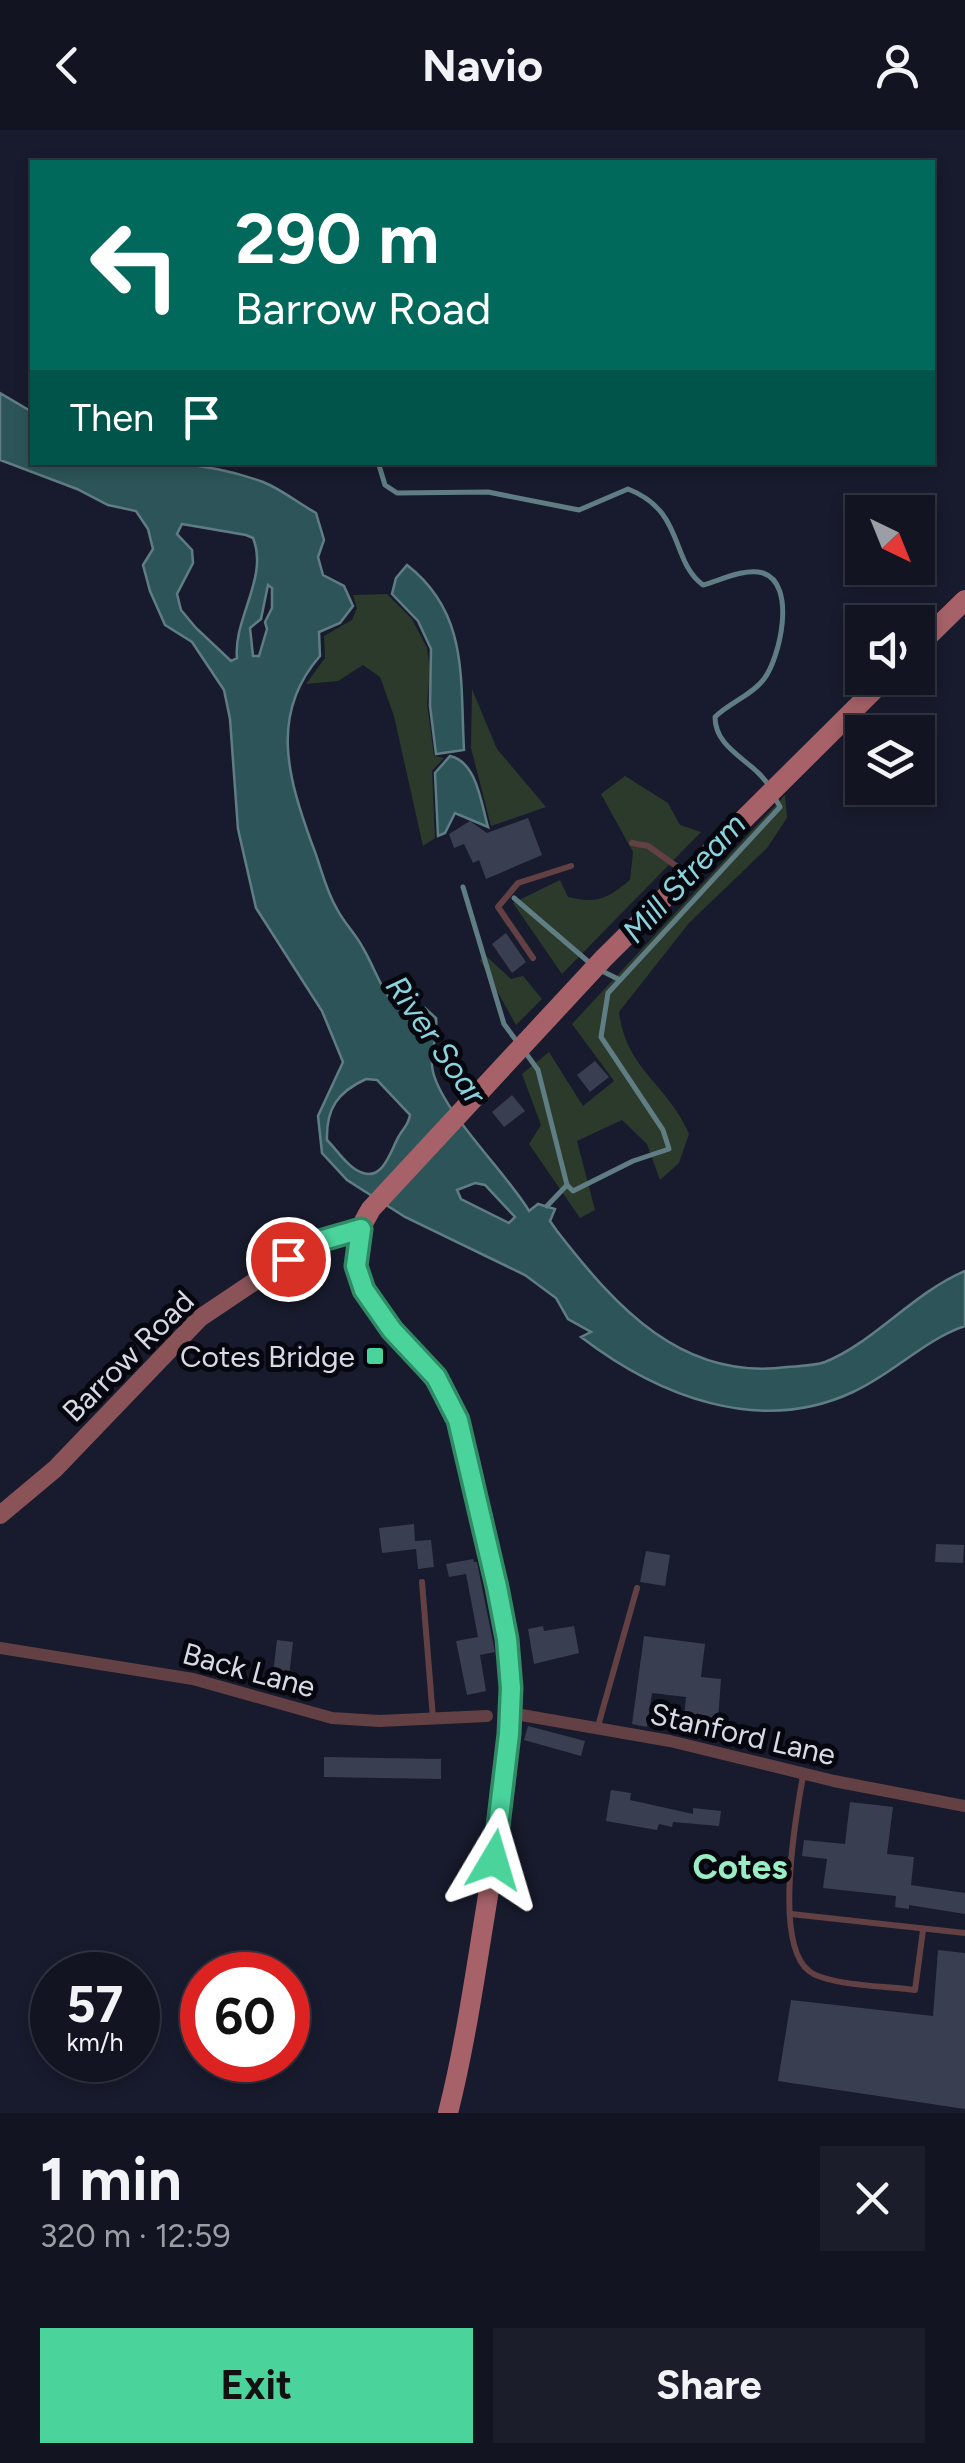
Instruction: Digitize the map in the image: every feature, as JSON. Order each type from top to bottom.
[{"type":"main road","points":[[935,629],[965,600]]},
{"type":"main road","points":[[448,2113],[494,1860],[510,1713],[507,1639],[458,1420],[436,1377],[392,1330],[364,1290],[356,1266],[361,1229],[372,1210],[603,959],[868,695]]},
{"type":"main road","name":"Barrow Road","points":[[0,1516],[65,1459],[200,1318],[288,1259],[323,1240],[361,1229]]},
{"type":"street","name":"Back Lane","points":[[0,1648],[192,1679],[332,1718],[378,1721],[487,1716]]},
{"type":"street","name":"Stanford Lane","points":[[510,1713],[670,1741],[804,1774],[965,1806]]},
{"type":"lane","points":[[632,842],[648,846],[686,874]]},
{"type":"lane","points":[[534,958],[498,908],[518,883],[571,866]]},
{"type":"lane","points":[[422,1582],[433,1718]]},
{"type":"lane","points":[[597,1728],[637,1588]]},
{"type":"lane","points":[[804,1774],[789,1858],[791,1914],[800,1959],[807,1970],[824,1978],[914,1990],[923,1930]]},
{"type":"lane","points":[[791,1914],[965,1933]]},
{"type":"shaded area","points":[[0,393],[30,411],[30,465],[207,467],[263,482],[316,513],[324,540],[318,557],[323,575],[344,586],[353,606],[340,623],[319,632],[320,656],[294,701],[288,747],[296,795],[329,894],[397,1006],[416,1020],[425,1008],[436,1018],[432,1066],[436,1082],[459,1120],[529,1211],[538,1204],[555,1209],[550,1221],[557,1231],[628,1311],[684,1350],[715,1362],[749,1368],[811,1365],[843,1354],[928,1292],[965,1271],[965,1326],[936,1340],[868,1385],[817,1405],[782,1410],[711,1403],[676,1392],[611,1358],[581,1337],[591,1332],[568,1319],[556,1298],[525,1275],[405,1217],[347,1180],[322,1153],[318,1116],[343,1062],[322,1011],[256,908],[238,829],[230,719],[224,690],[192,642],[165,625],[143,565],[153,549],[148,529],[136,511],[108,505],[0,460]],"holes":[[[182,524],[253,538],[257,568],[240,628],[237,658],[231,661],[181,610],[177,594],[193,563],[192,550],[177,534]],[[268,585],[272,588],[272,608],[265,622],[267,629],[259,656],[253,656],[250,628],[261,619]],[[366,1079],[377,1080],[410,1115],[382,1168],[370,1174],[353,1168],[327,1140],[336,1102]],[[475,1183],[485,1185],[515,1217],[509,1223],[461,1199],[457,1190]]]},
{"type":"shaded area","points":[[407,565],[442,604],[451,626],[461,673],[464,750],[436,754],[430,706],[431,649],[418,621],[392,594],[396,578]]},
{"type":"shaded area","points":[[387,594],[412,619],[427,648],[427,704],[434,756],[444,758],[432,771],[435,838],[423,846],[394,716],[380,677],[363,665],[338,681],[306,684],[325,658],[324,636],[352,620],[357,608],[353,595]]},
{"type":"shaded area","points":[[472,689],[497,749],[546,807],[491,826],[471,748]]},
{"type":"shaded area","points":[[450,756],[472,775],[488,827],[455,813],[445,833],[438,836],[435,773]]},
{"type":"shaded area","points":[[625,776],[668,803],[680,825],[701,832],[562,974],[513,903],[560,880],[568,897],[594,900],[608,896],[630,880],[633,852],[601,794]]},
{"type":"shaded area","points":[[785,795],[787,818],[767,848],[689,923],[619,1012],[630,1048],[689,1134],[679,1163],[660,1180],[647,1144],[622,1120],[577,1141],[595,1210],[580,1218],[529,1144],[541,1125],[522,1074],[549,1052],[583,1106],[614,1081],[572,1024]]},
{"type":"shaded area","points":[[485,955],[511,979],[523,976],[542,999],[516,1025],[480,960]]},
{"type":"building","points":[[528,818],[542,855],[486,879],[479,860],[473,863],[464,844],[454,848],[449,834],[470,821],[487,833]]},
{"type":"building","points":[[506,933],[526,962],[512,973],[492,944]]},
{"type":"building","points":[[595,1061],[609,1077],[590,1092],[577,1075]]},
{"type":"building","points":[[512,1095],[525,1111],[504,1127],[492,1112]]},
{"type":"building","points":[[414,1524],[415,1541],[431,1540],[434,1567],[418,1569],[416,1549],[382,1553],[379,1528]]},
{"type":"building","points":[[936,1544],[964,1545],[963,1563],[935,1562]]},
{"type":"building","points":[[646,1551],[670,1555],[665,1586],[640,1582]]},
{"type":"building","points":[[473,1559],[477,1562],[495,1652],[480,1655],[486,1691],[467,1695],[456,1641],[478,1637],[466,1574],[449,1577],[446,1564]]},
{"type":"building","points":[[543,1626],[544,1631],[574,1626],[579,1653],[534,1664],[528,1629]]},
{"type":"building","points":[[644,1636],[705,1644],[701,1677],[721,1679],[717,1734],[683,1731],[686,1697],[652,1693],[647,1727],[632,1724]]},
{"type":"building","points":[[277,1640],[293,1642],[289,1676],[273,1674]]},
{"type":"building","points":[[528,1726],[585,1741],[581,1756],[524,1740]]},
{"type":"building","points":[[324,1757],[441,1759],[441,1779],[324,1777]]},
{"type":"building","points":[[611,1790],[631,1793],[630,1800],[693,1814],[693,1808],[721,1811],[719,1826],[673,1822],[672,1827],[659,1824],[657,1830],[606,1821]]},
{"type":"building","points":[[850,1802],[893,1807],[887,1854],[914,1857],[911,1885],[965,1893],[965,1914],[909,1905],[909,1909],[895,1907],[896,1896],[823,1888],[827,1859],[802,1856],[804,1840],[845,1844]]},
{"type":"building","points":[[938,1950],[965,1953],[965,2109],[778,2081],[791,2000],[933,2016]]},
{"type":"waterway","name":"Mill Stream","points":[[379,465],[385,485],[397,493],[488,492],[579,510],[628,489],[659,510],[685,563],[703,585],[748,572],[763,573],[773,580],[780,591],[782,622],[770,669],[753,690],[715,717],[722,739],[770,788]]},
{"type":"waterway","name":"Mill Stream","points":[[547,1206],[567,1185],[573,1191],[633,1161],[669,1149],[663,1130],[601,1037],[608,993],[780,807],[775,798]]},
{"type":"waterway","points":[[463,887],[504,1024],[518,1043]]},
{"type":"waterway","points":[[514,898],[591,964]]},
{"type":"waterway","points":[[600,970],[620,980]]},
{"type":"waterway","points":[[525,1052],[538,1070],[567,1185]]},
{"type":"place","name":"Cotes Bridge","points":[[375,1356]]},
{"type":"district","name":"Cotes","points":[[740,1867]]},
{"type":"route","points":[[288,1259],[323,1240],[361,1229],[356,1266],[364,1290],[392,1330],[436,1377],[458,1420],[497,1587],[510,1664],[509,1734],[494,1860]]},
{"type":"water label","name":"River Soar","points":[[436,1040]]}]
